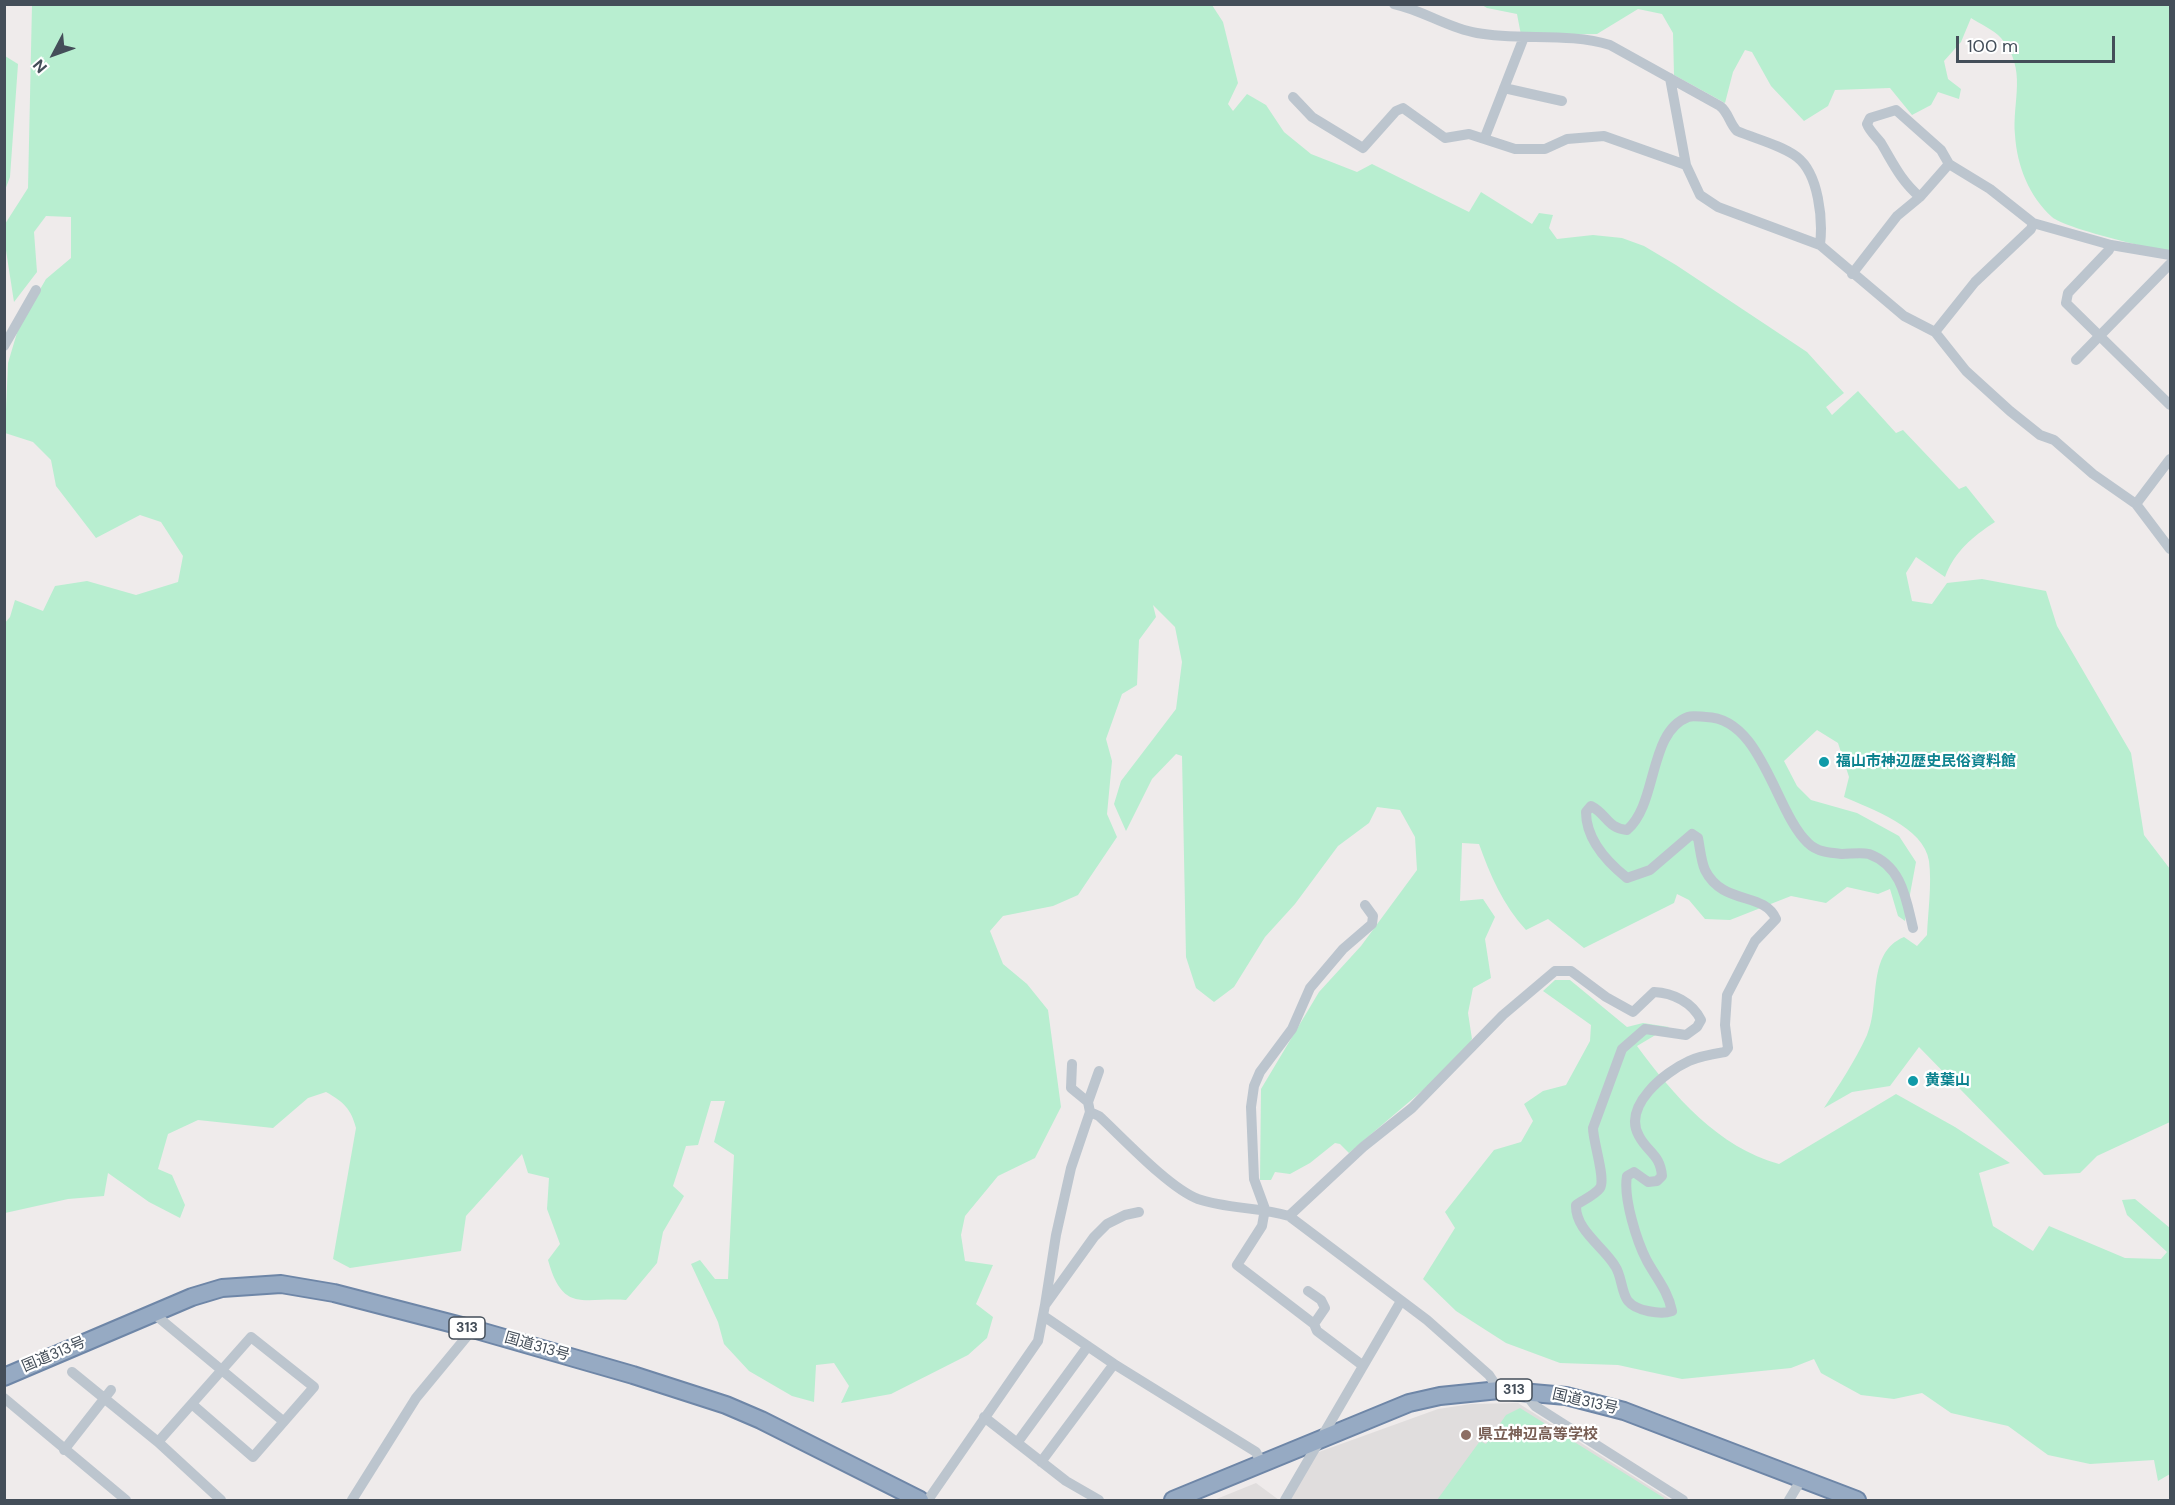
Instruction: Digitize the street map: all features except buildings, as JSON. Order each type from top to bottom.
[{"type":"highway","name":"国道313号","points":[[4,1377],[153,1312],[222,1288],[280,1284],[334,1293],[473,1329],[633,1375],[726,1405],[761,1420],[920,1500]]},
{"type":"highway","name":"国道313号","points":[[1173,1500],[1409,1403],[1449,1395],[1499,1390],[1566,1396],[1624,1411],[1857,1500]]},
{"type":"street","points":[[1394,4],[1450,27],[1478,34],[1592,40],[1610,45],[1670,78],[1727,111],[1731,125],[1737,131],[1796,156],[1806,165],[1816,191],[1822,224],[1820,245]]},
{"type":"street","points":[[1485,137],[1524,38]]},
{"type":"street","points":[[1670,78],[1686,165],[1696,189],[1707,200],[1820,245],[1904,316],[1935,332],[1966,370],[2010,411],[2040,435],[2055,440],[2093,474],[2136,504],[2170,549]]},
{"type":"street","points":[[1504,88],[1562,101]]},
{"type":"street","points":[[1293,97],[1312,117],[1363,148],[1396,111],[1402,108],[1445,138],[1468,134],[1485,137],[1515,149],[1545,149],[1567,139],[1604,136],[1686,165]]},
{"type":"street","points":[[1920,196],[1894,170],[1880,142],[1869,129],[1867,124],[1870,118],[1896,110],[1941,150],[1949,164],[1990,189],[2033,223],[2111,245],[2170,255]]},
{"type":"street","points":[[1852,274],[1897,216],[1920,196],[1949,164]]},
{"type":"street","points":[[1935,332],[1975,282],[2031,229],[2033,223]]},
{"type":"street","points":[[2111,245],[2109,250],[2068,293],[2066,303],[2170,405]]},
{"type":"street","points":[[2076,360],[2170,264]]},
{"type":"street","points":[[4,346],[36,290]]},
{"type":"street","points":[[2136,504],[2170,459]]},
{"type":"street","points":[[1289,1216],[1363,1147],[1412,1108],[1503,1015],[1555,970],[1571,971],[1606,997],[1633,1012],[1654,992],[1665,993],[1684,1001],[1697,1011],[1701,1020],[1697,1027],[1686,1035],[1646,1029],[1622,1049],[1593,1128],[1593,1142],[1602,1179],[1599,1189],[1576,1205],[1576,1214],[1590,1237],[1616,1267],[1628,1301],[1638,1307],[1664,1314],[1672,1311],[1662,1283],[1647,1261],[1632,1218],[1625,1187],[1627,1176],[1634,1172],[1648,1182],[1657,1181],[1662,1176],[1661,1162],[1638,1135],[1636,1120],[1642,1099],[1664,1078],[1687,1062],[1725,1052],[1728,1048],[1725,1025],[1727,995],[1755,941],[1776,919],[1772,911],[1764,904],[1718,888],[1704,869],[1698,838],[1692,834],[1650,870],[1627,878],[1599,850],[1586,823],[1586,812],[1591,806],[1597,809],[1616,829],[1627,830],[1633,825],[1640,814],[1664,742],[1675,726],[1689,716],[1715,717],[1735,729],[1757,750],[1796,829],[1809,845],[1827,853],[1868,854],[1888,866],[1902,881],[1913,928]]},
{"type":"street","points":[[1362,1365],[1317,1331],[1314,1323],[1237,1264],[1262,1226],[1265,1209],[1254,1179],[1251,1107],[1254,1086],[1260,1072],[1292,1029],[1310,988],[1342,949],[1372,924],[1373,916],[1365,905]]},
{"type":"street","points":[[1072,1064],[1071,1088],[1098,1116],[1165,1176],[1192,1196],[1213,1203],[1265,1209],[1289,1216],[1427,1320],[1488,1375],[1499,1390]]},
{"type":"street","points":[[928,1500],[1038,1341],[1045,1311],[1056,1235],[1071,1168],[1100,1071]]},
{"type":"street","points":[[1045,1311],[1094,1238],[1107,1224],[1139,1212]]},
{"type":"street","points":[[1308,1291],[1321,1300],[1325,1308],[1314,1323]]},
{"type":"street","points":[[1285,1500],[1401,1301]]},
{"type":"street","points":[[1045,1311],[1114,1364],[1256,1452],[1262,1464]]},
{"type":"street","points":[[153,1312],[283,1421]]},
{"type":"street","points":[[352,1500],[416,1398],[473,1329]]},
{"type":"street","points":[[158,1442],[251,1337],[314,1387],[253,1457],[193,1405]]},
{"type":"street","points":[[1017,1443],[1088,1346]]},
{"type":"street","points":[[1041,1461],[1114,1364]]},
{"type":"street","points":[[72,1372],[108,1394],[222,1500]]},
{"type":"street","points":[[1523,1391],[1535,1406],[1683,1500]]},
{"type":"street","points":[[64,1450],[108,1394]]},
{"type":"street","points":[[4,1398],[126,1500]]},
{"type":"street","points":[[984,1417],[1041,1461],[1099,1500]]},
{"type":"street","points":[[1790,1500],[1801,1480]]},
{"type":"shaded area","name":"県立神辺高等学校","points":[[1518,1403],[1671,1500],[1289,1500],[1316,1453],[1438,1409],[1471,1404]]},
{"type":"shaded area","points":[[1256,1483],[1279,1500],[1214,1500]]},
{"type":"green space","points":[[32,5],[1212,5],[1223,22],[1238,83],[1228,104],[1233,111],[1247,94],[1266,105],[1284,132],[1311,154],[1357,172],[1372,164],[1469,212],[1481,192],[1532,224],[1539,213],[1553,215],[1549,228],[1557,239],[1593,235],[1622,238],[1644,246],[1807,352],[1844,393],[1826,407],[1832,415],[1858,391],[1896,433],[1903,430],[1959,489],[1966,486],[1995,522],[1965,545],[1945,577],[1916,557],[1906,573],[1912,601],[1932,604],[1947,583],[1982,579],[2046,591],[2057,626],[2131,753],[2144,835],[2170,869],[2170,1122],[2097,1156],[2080,1173],[2044,1175],[1919,1047],[1890,1086],[1852,1092],[1824,1108],[1867,1035],[1879,967],[1884,955],[1892,944],[1904,937],[1917,946],[1927,935],[1930,879],[1929,861],[1925,849],[1917,838],[1895,821],[1844,797],[1849,777],[1838,743],[1817,730],[1784,761],[1797,786],[1811,800],[1857,813],[1899,836],[1916,862],[1905,921],[1898,916],[1890,889],[1878,894],[1847,887],[1826,903],[1791,896],[1730,920],[1705,919],[1689,900],[1677,894],[1674,903],[1584,948],[1548,919],[1526,930],[1510,910],[1498,889],[1479,844],[1462,843],[1460,901],[1483,899],[1495,917],[1485,939],[1491,978],[1473,988],[1468,1013],[1472,1039],[1456,1062],[1349,1153],[1340,1144],[1335,1143],[1310,1163],[1290,1174],[1275,1172],[1271,1180],[1260,1180],[1261,1089],[1319,992],[1361,946],[1417,870],[1415,837],[1400,810],[1377,807],[1369,823],[1338,846],[1295,904],[1265,937],[1234,987],[1214,1002],[1196,988],[1186,957],[1182,756],[1176,754],[1152,779],[1126,831],[1114,804],[1121,781],[1176,709],[1182,662],[1175,627],[1153,605],[1156,617],[1139,640],[1137,685],[1122,694],[1106,739],[1112,761],[1107,814],[1117,837],[1078,895],[1053,906],[1003,916],[990,931],[1003,964],[1027,984],[1048,1010],[1061,1107],[1035,1158],[998,1176],[965,1216],[961,1235],[965,1261],[993,1265],[976,1304],[993,1317],[987,1338],[968,1355],[891,1394],[841,1403],[849,1386],[834,1363],[816,1365],[814,1402],[792,1396],[749,1371],[724,1344],[718,1322],[691,1264],[700,1260],[715,1279],[728,1279],[734,1155],[714,1142],[725,1101],[711,1101],[698,1145],[686,1146],[673,1186],[684,1196],[663,1232],[657,1263],[626,1300],[576,1299],[560,1289],[548,1260],[560,1244],[547,1209],[549,1178],[528,1173],[522,1154],[466,1216],[461,1251],[350,1268],[333,1259],[356,1128],[346,1107],[326,1092],[308,1098],[273,1128],[198,1120],[168,1134],[158,1169],[172,1175],[185,1205],[180,1218],[149,1202],[108,1173],[104,1196],[68,1199],[5,1213],[4,624],[10,617],[15,600],[43,611],[55,586],[87,581],[136,595],[178,582],[183,556],[161,522],[140,515],[96,538],[56,486],[51,460],[33,442],[5,433],[8,363],[19,326],[46,279],[71,258],[71,217],[46,216],[34,232],[37,272],[14,302],[5,244],[5,224],[28,188]]},
{"type":"green space","points":[[1482,5],[2170,5],[2170,253],[2073,227],[2060,222],[2044,209],[2031,190],[2018,158],[2015,135],[2017,73],[2014,61],[2001,38],[1971,18],[1961,42],[1944,61],[1948,79],[1961,89],[1959,99],[1938,92],[1931,105],[1912,115],[1890,88],[1835,90],[1828,106],[1804,121],[1771,86],[1752,52],[1745,50],[1733,72],[1725,103],[1674,75],[1673,33],[1662,14],[1638,9],[1597,34],[1521,35],[1517,14]]},
{"type":"green space","points":[[5,56],[18,64],[10,177],[5,190]]},
{"type":"green space","points":[[1555,980],[1570,980],[1627,1027],[1643,1023],[1669,1027],[1637,1046],[1666,1083],[1699,1117],[1717,1133],[1757,1156],[1779,1164],[1896,1094],[1955,1127],[2010,1163],[1979,1173],[1993,1226],[2033,1251],[2049,1226],[2125,1258],[2161,1259],[2167,1252],[2127,1215],[2122,1200],[2135,1199],[2170,1228],[2170,1474],[2158,1481],[2154,1460],[2090,1464],[2048,1455],[2008,1426],[1951,1413],[1922,1393],[1894,1399],[1861,1395],[1821,1373],[1814,1359],[1791,1368],[1682,1379],[1618,1365],[1560,1363],[1506,1343],[1456,1311],[1423,1279],[1455,1228],[1445,1212],[1494,1150],[1521,1142],[1533,1121],[1524,1104],[1543,1091],[1566,1085],[1590,1041],[1591,1025],[1543,991]]},
{"type":"green space","points":[[1520,1408],[1664,1498],[1663,1500],[1437,1500],[1480,1441],[1486,1444],[1506,1415]]},
{"type":"place","name":"福山市神辺歴史民俗資料館","points":[[1824,762]]},
{"type":"place","name":"黄葉山","points":[[1913,1081]]},
{"type":"place","name":"県立神辺高等学校","points":[[1466,1435]]}]
